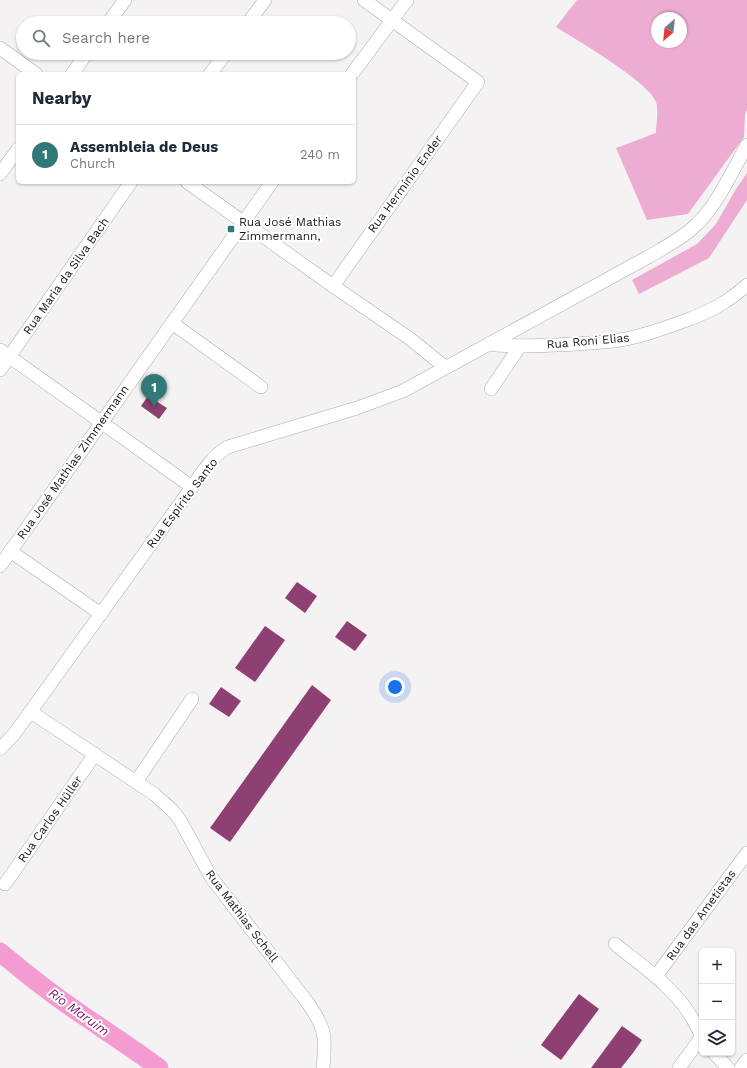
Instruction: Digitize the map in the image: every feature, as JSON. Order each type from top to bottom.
[{"type":"street","points":[[113,16],[125,0]]},
{"type":"street","points":[[253,16],[265,0]]},
{"type":"street","points":[[364,0],[392,20]]},
{"type":"street","points":[[353,72],[407,0]]},
{"type":"street","name":"Rua Hermínio Ender","points":[[333,286],[478,82],[392,20]]},
{"type":"street","points":[[0,48],[16,60]]},
{"type":"street","points":[[17,60],[33,72]]},
{"type":"street","points":[[73,72],[82,60]]},
{"type":"street","points":[[212,72],[221,60]]},
{"type":"street","name":"Rua Espírito Santo","points":[[0,749],[15,733],[109,610],[192,487],[216,456],[228,447],[394,395],[621,272],[687,233],[704,216],[715,201],[747,145]]},
{"type":"street","points":[[0,174],[16,152]]},
{"type":"street","name":"Rua Maria da Silva Bach","points":[[0,370],[5,354],[130,184]]},
{"type":"street","points":[[190,184],[409,338],[445,367]]},
{"type":"street","name":"Rua José Mathias Zimmermann","points":[[0,566],[271,184]]},
{"type":"street","name":"Rua Roni Elias","points":[[489,344],[520,346],[620,340],[662,329],[716,308],[728,301],[747,285]]},
{"type":"street","points":[[172,323],[261,387]]},
{"type":"street","points":[[491,388],[520,346]]},
{"type":"street","points":[[5,354],[192,487]]},
{"type":"street","points":[[10,551],[109,610]]},
{"type":"street","points":[[136,782],[192,699]]},
{"type":"street","name":"Rua Mathias Schell","points":[[31,712],[163,801],[180,820],[211,877],[315,1014],[323,1028],[325,1036],[323,1068]]},
{"type":"street","name":"Rua Carlos Hüller","points":[[5,884],[95,754]]},
{"type":"street","name":"Rua das Ametistas","points":[[656,976],[747,853]]},
{"type":"street","points":[[615,944],[656,976],[688,1012],[699,1032]]},
{"type":"street","points":[[679,1068],[699,1041]]},
{"type":"street","points":[[717,1056],[728,1068]]},
{"type":"street","points":[[741,1068],[747,1060]]},
{"type":"shaded area","points":[[577,0],[747,0],[747,110],[745,114],[744,137],[688,214],[647,220],[616,148],[656,133],[657,105],[651,94],[640,84],[595,51],[556,27]]},
{"type":"shaded area","points":[[747,173],[747,200],[709,258],[639,294],[632,280],[697,244],[716,224]]},
{"type":"building","points":[[148,396],[167,408],[159,419],[141,406]]},
{"type":"building","points":[[297,582],[317,596],[305,613],[285,598]]},
{"type":"building","points":[[347,621],[367,635],[355,651],[335,637]]},
{"type":"building","points":[[265,626],[285,640],[255,682],[235,668]]},
{"type":"building","points":[[312,685],[331,700],[230,842],[210,828]]},
{"type":"building","points":[[221,687],[241,701],[229,717],[209,704]]},
{"type":"building","points":[[579,994],[599,1009],[561,1060],[541,1045]]},
{"type":"building","points":[[622,1026],[642,1040],[633,1053],[621,1068],[591,1068]]},
{"type":"waterway","name":"Rio Maruim","points":[[0,952],[60,999],[159,1068]]},
{"type":"place","name":"Rua José Mathias Zimmermann,","points":[[231,229]]},
{"type":"place","name":"Assembleia de Deus","points":[[154,407]]}]
